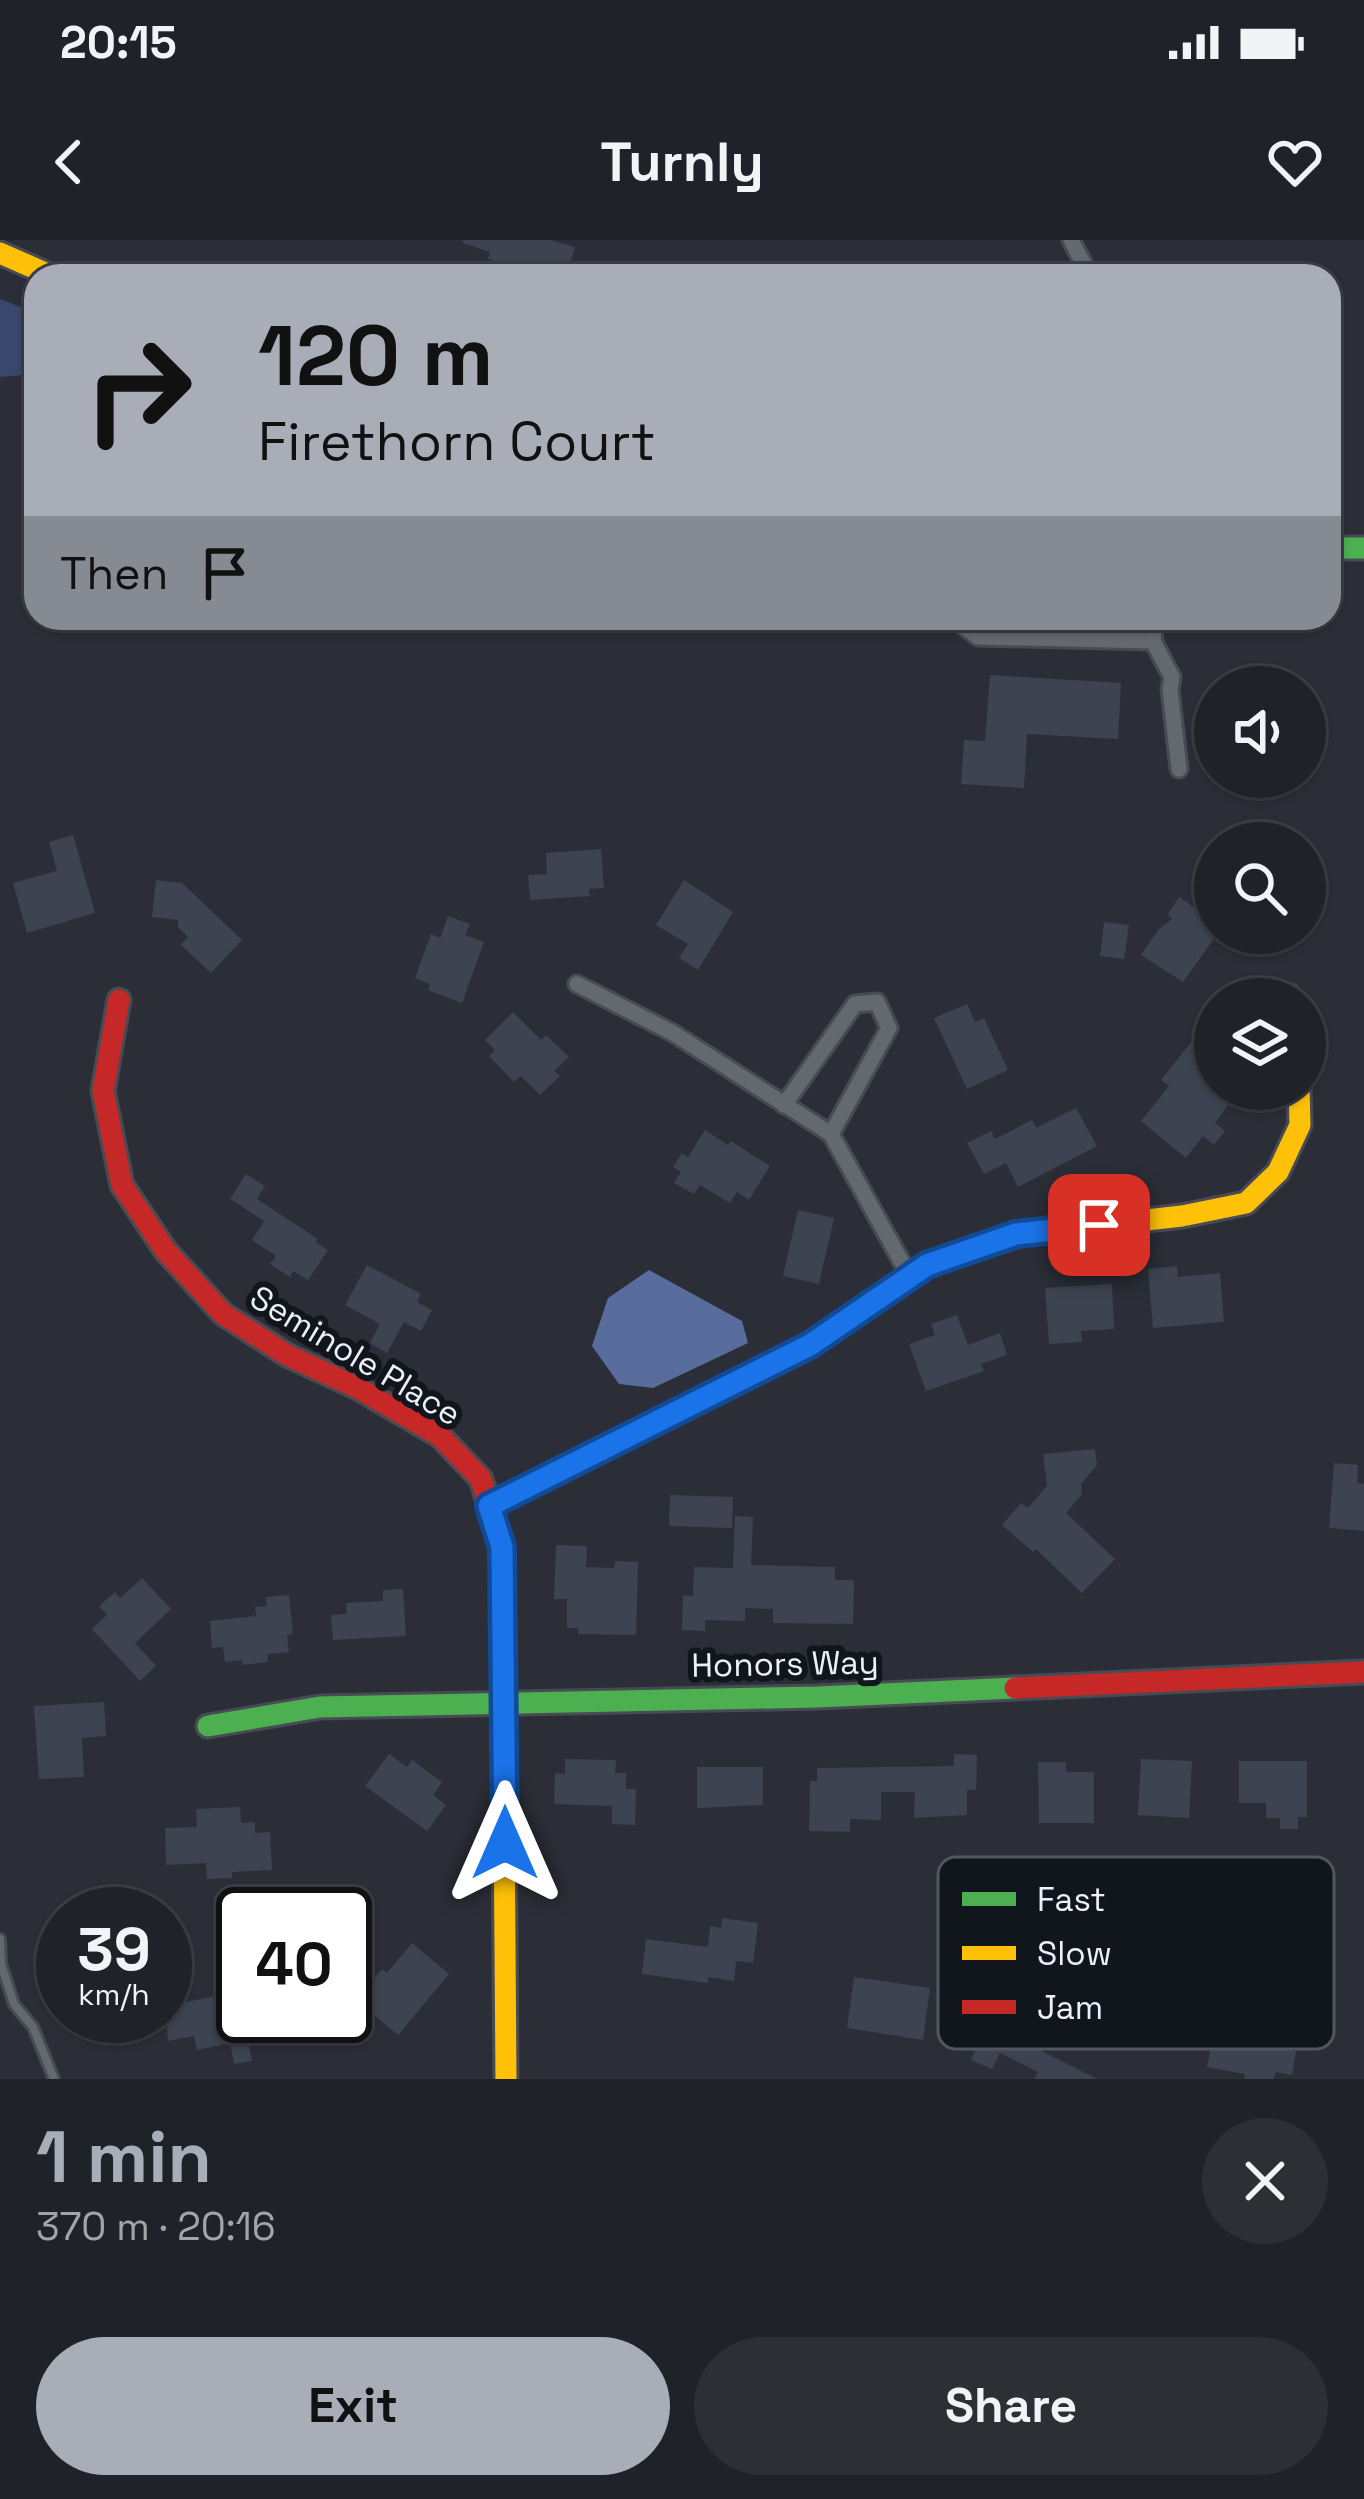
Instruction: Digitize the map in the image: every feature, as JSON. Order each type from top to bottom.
[{"type":"street","points":[[968,630],[978,638],[1153,641]]},
{"type":"street","points":[[1154,630],[1153,641],[1172,677],[1179,769]]},
{"type":"street","points":[[577,984],[673,1033],[831,1134],[910,1276]]},
{"type":"street","name":"Seminole Place","points":[[119,1000],[103,1091],[122,1185],[165,1250],[224,1314],[287,1355],[358,1388],[440,1436],[481,1479],[502,1547],[506,2079]]},
{"type":"street","points":[[784,1105],[855,1004],[877,1002],[889,1028],[831,1134]]},
{"type":"street","points":[[489,1506],[810,1345],[927,1265],[1016,1234],[1181,1216],[1246,1203],[1278,1172],[1300,1125],[1300,1110]]},
{"type":"street","name":"Honors Way","points":[[208,1726],[320,1707],[818,1697],[1364,1672]]},
{"type":"lane","points":[[0,1939],[1,1964],[14,2004],[33,2027],[53,2079]]},
{"type":"shaded area","points":[[0,299],[24,308],[24,375],[0,377]]},
{"type":"shaded area","points":[[649,1270],[742,1321],[748,1343],[653,1388],[619,1384],[592,1346],[608,1298]]},
{"type":"building","points":[[550,240],[575,247],[570,264],[505,264],[488,259],[490,252],[463,243]]},
{"type":"building","points":[[990,675],[1121,683],[1118,739],[1027,734],[1024,788],[961,784],[964,740],[985,741]]},
{"type":"building","points":[[73,835],[95,913],[27,933],[13,883],[57,871],[49,842]]},
{"type":"building","points":[[601,849],[604,888],[589,889],[590,896],[530,900],[528,875],[547,874],[546,853]]},
{"type":"building","points":[[156,880],[182,883],[242,940],[211,973],[181,945],[188,937],[178,920],[152,917]]},
{"type":"building","points":[[684,880],[733,912],[698,970],[679,958],[688,944],[656,925]]},
{"type":"building","points":[[1179,897],[1194,907],[1194,954],[1203,954],[1183,982],[1141,955],[1172,919],[1168,914]]},
{"type":"building","points":[[448,916],[470,924],[465,935],[484,942],[462,1003],[428,990],[430,984],[415,978],[431,934],[440,938]]},
{"type":"building","points":[[1104,922],[1129,925],[1124,959],[1100,956]]},
{"type":"building","points":[[967,1004],[975,1022],[984,1018],[1008,1070],[967,1089],[934,1018]]},
{"type":"building","points":[[513,1012],[541,1040],[546,1035],[569,1057],[554,1071],[560,1076],[540,1095],[521,1076],[514,1082],[489,1056],[495,1050],[485,1040]]},
{"type":"building","points":[[1194,1039],[1194,1110],[1224,1110],[1215,1123],[1225,1131],[1214,1145],[1203,1136],[1186,1158],[1141,1121],[1169,1086],[1161,1080]]},
{"type":"building","points":[[1076,1108],[1097,1146],[1018,1187],[1006,1163],[984,1174],[967,1143],[991,1131],[995,1139],[1032,1120],[1036,1128]]},
{"type":"building","points":[[705,1130],[770,1166],[749,1200],[737,1192],[730,1203],[700,1185],[694,1194],[674,1183],[681,1172],[673,1167],[682,1153],[688,1157]]},
{"type":"building","points":[[246,1174],[265,1186],[257,1199],[328,1250],[308,1280],[293,1271],[290,1277],[270,1264],[276,1256],[252,1240],[264,1221],[230,1199]]},
{"type":"building","points":[[798,1210],[834,1218],[819,1284],[783,1276]]},
{"type":"building","points":[[367,1265],[421,1294],[417,1302],[432,1310],[421,1331],[404,1322],[387,1353],[370,1343],[380,1324],[345,1305]]},
{"type":"building","points":[[1177,1266],[1178,1277],[1220,1273],[1224,1322],[1153,1328],[1148,1269]]},
{"type":"building","points":[[1112,1284],[1114,1329],[1081,1331],[1082,1342],[1049,1344],[1045,1288]]},
{"type":"building","points":[[957,1315],[968,1345],[1000,1333],[1007,1355],[981,1364],[984,1371],[926,1391],[909,1344],[935,1335],[931,1324]]},
{"type":"building","points":[[1095,1449],[1097,1465],[1066,1513],[1115,1559],[1082,1593],[1036,1549],[1033,1552],[1002,1525],[1021,1503],[1028,1508],[1047,1486],[1043,1454]]},
{"type":"building","points":[[1334,1463],[1358,1465],[1357,1483],[1364,1484],[1364,1531],[1329,1528]]},
{"type":"building","points":[[670,1495],[733,1497],[732,1528],[669,1526]]},
{"type":"building","points":[[735,1516],[753,1517],[751,1565],[835,1567],[835,1580],[854,1580],[853,1624],[773,1623],[773,1609],[745,1608],[745,1621],[705,1620],[705,1631],[682,1630],[683,1595],[693,1596],[694,1567],[733,1568]]},
{"type":"building","points":[[556,1545],[587,1546],[586,1567],[614,1568],[615,1561],[638,1562],[636,1635],[578,1634],[578,1628],[567,1628],[567,1599],[554,1599]]},
{"type":"building","points":[[142,1578],[171,1609],[135,1643],[156,1666],[140,1681],[92,1629],[107,1615],[99,1606],[115,1592],[120,1598]]},
{"type":"building","points":[[403,1589],[406,1636],[333,1640],[331,1615],[347,1614],[346,1603],[383,1601],[383,1590]]},
{"type":"building","points":[[289,1595],[293,1634],[287,1635],[289,1652],[267,1654],[268,1662],[242,1665],[242,1660],[225,1662],[223,1647],[212,1648],[210,1621],[256,1616],[255,1607],[267,1606],[266,1597]]},
{"type":"building","points":[[104,1702],[106,1736],[82,1738],[84,1777],[39,1779],[34,1706]]},
{"type":"building","points":[[389,1754],[407,1767],[412,1760],[442,1782],[433,1795],[446,1805],[427,1831],[365,1786]]},
{"type":"building","points":[[954,1754],[977,1755],[976,1790],[967,1790],[967,1815],[914,1818],[915,1792],[881,1792],[881,1820],[850,1819],[850,1832],[809,1831],[810,1781],[817,1781],[817,1768],[954,1766]]},
{"type":"building","points":[[565,1759],[616,1760],[615,1773],[626,1773],[626,1789],[636,1789],[635,1825],[612,1824],[612,1806],[554,1804],[555,1773],[565,1774]]},
{"type":"building","points":[[1141,1759],[1192,1761],[1189,1818],[1138,1815]]},
{"type":"building","points":[[1239,1761],[1307,1761],[1307,1817],[1298,1817],[1298,1829],[1280,1829],[1280,1818],[1266,1818],[1266,1803],[1239,1803]]},
{"type":"building","points":[[1038,1762],[1066,1762],[1066,1772],[1094,1772],[1094,1823],[1039,1823]]},
{"type":"building","points":[[697,1767],[763,1767],[763,1805],[697,1808]]},
{"type":"building","points":[[240,1807],[241,1823],[255,1822],[255,1833],[270,1832],[272,1870],[207,1879],[206,1863],[166,1865],[165,1828],[197,1827],[196,1809]]},
{"type":"building","points":[[722,1918],[758,1923],[753,1963],[736,1961],[734,1981],[708,1977],[708,1983],[642,1974],[646,1939],[708,1947],[710,1926],[721,1928]]},
{"type":"building","points":[[412,1943],[449,1974],[398,2035],[372,2013],[372,1981],[382,1969],[387,1973]]},
{"type":"building","points":[[854,1977],[930,1988],[923,2040],[847,2028]]},
{"type":"building","points":[[216,1996],[216,2043],[230,2043],[197,2050],[192,2001]]},
{"type":"building","points":[[230,2043],[248,2043],[252,2061],[234,2064]]},
{"type":"building","points":[[976,2049],[1038,2049],[1097,2079],[1034,2079],[1038,2072],[1000,2053],[992,2069],[971,2060]]},
{"type":"building","points":[[1210,2049],[1296,2051],[1292,2075],[1276,2072],[1274,2079],[1244,2079],[1245,2074],[1207,2067]]},
{"type":"traffic: fast","points":[[1341,548],[1364,548]]},
{"type":"traffic: fast","points":[[489,1506],[810,1345],[927,1265],[1022,1234]]},
{"type":"traffic: fast","points":[[208,1726],[320,1707],[818,1697],[1015,1688]]},
{"type":"traffic: slow","points":[[0,253],[25,264]]},
{"type":"traffic: slow","points":[[1022,1234],[1182,1216],[1246,1203],[1278,1172],[1300,1125],[1300,1110]]},
{"type":"traffic: slow","points":[[503,1683],[506,2079]]},
{"type":"traffic: jam","points":[[119,1000],[103,1091],[122,1185],[165,1250],[223,1314],[287,1355],[358,1388],[440,1436],[481,1479],[502,1547],[503,1683]]},
{"type":"traffic: jam","points":[[1015,1688],[1364,1672]]},
{"type":"route","points":[[505,1843],[502,1547],[489,1506],[810,1345],[927,1265],[1016,1234],[1099,1225]]}]
